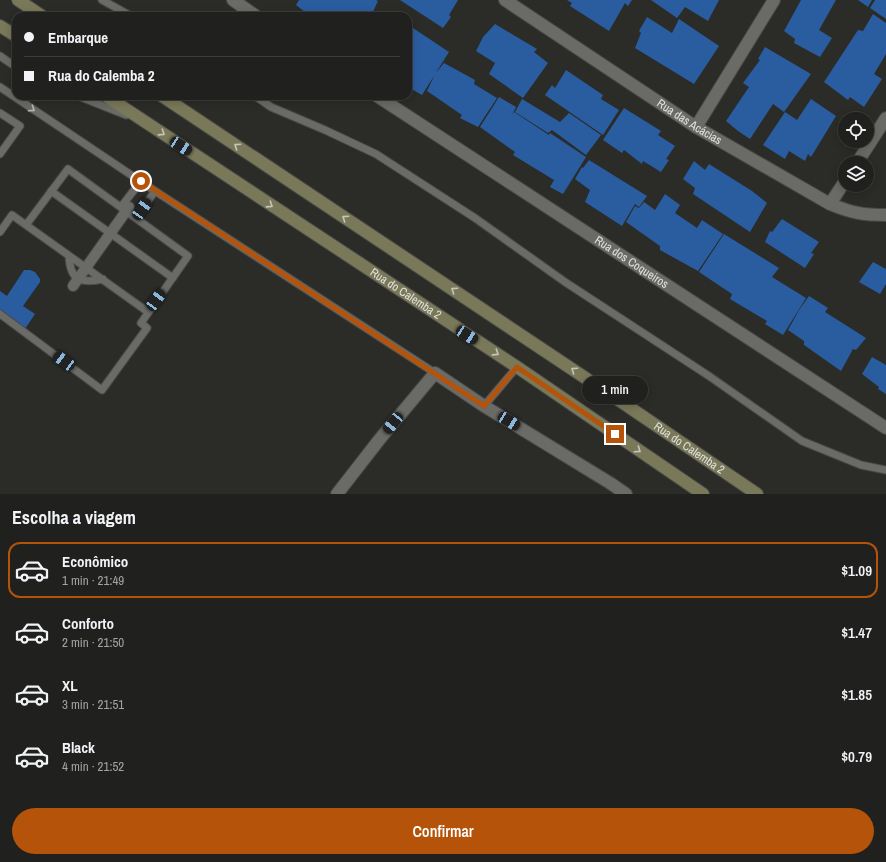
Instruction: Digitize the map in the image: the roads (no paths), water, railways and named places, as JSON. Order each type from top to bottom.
[{"type":"main road","points":[[18,0],[36,12]]},
{"type":"main road","points":[[0,26],[12,34]]},
{"type":"main road","name":"Rua do Calemba 2","points":[[112,100],[517,367],[703,494]]},
{"type":"main road","name":"Rua do Calemba 2","points":[[168,100],[757,494]]},
{"type":"street","points":[[232,0],[241,12]]},
{"type":"street","name":"Rua das Acácias","points":[[505,0],[696,127],[830,204],[859,215],[886,215]]},
{"type":"street","points":[[696,127],[774,0]]},
{"type":"street","name":"Rua dos Coqueiros","points":[[383,100],[886,428]]},
{"type":"street","points":[[862,156],[886,118]]},
{"type":"street","points":[[830,204],[838,192]]},
{"type":"street","points":[[76,282],[126,208]]},
{"type":"street","points":[[337,494],[379,440],[435,373],[484,406],[626,494]]},
{"type":"lane","points":[[102,0],[124,12]]},
{"type":"lane","points":[[0,56],[12,64]]},
{"type":"lane","points":[[0,87],[12,95]]},
{"type":"lane","points":[[20,100],[155,191],[435,373]]},
{"type":"lane","points":[[89,100],[144,121]]},
{"type":"lane","points":[[261,100],[271,107],[376,154],[475,218],[565,282],[708,376],[802,441],[860,465],[886,470]]},
{"type":"lane","points":[[0,112],[20,126],[0,154]]},
{"type":"lane","points":[[0,314],[102,390],[147,328],[141,323],[188,256],[136,218],[126,208],[68,169],[26,225]]},
{"type":"lane","points":[[126,208],[141,181]]},
{"type":"lane","points":[[51,191],[173,278]]},
{"type":"lane","points":[[136,218],[155,191]]},
{"type":"lane","points":[[0,232],[12,215],[148,312]]},
{"type":"lane","points":[[69,256],[76,282],[90,282],[102,279]]},
{"type":"lane","points":[[484,406],[517,367]]}]
